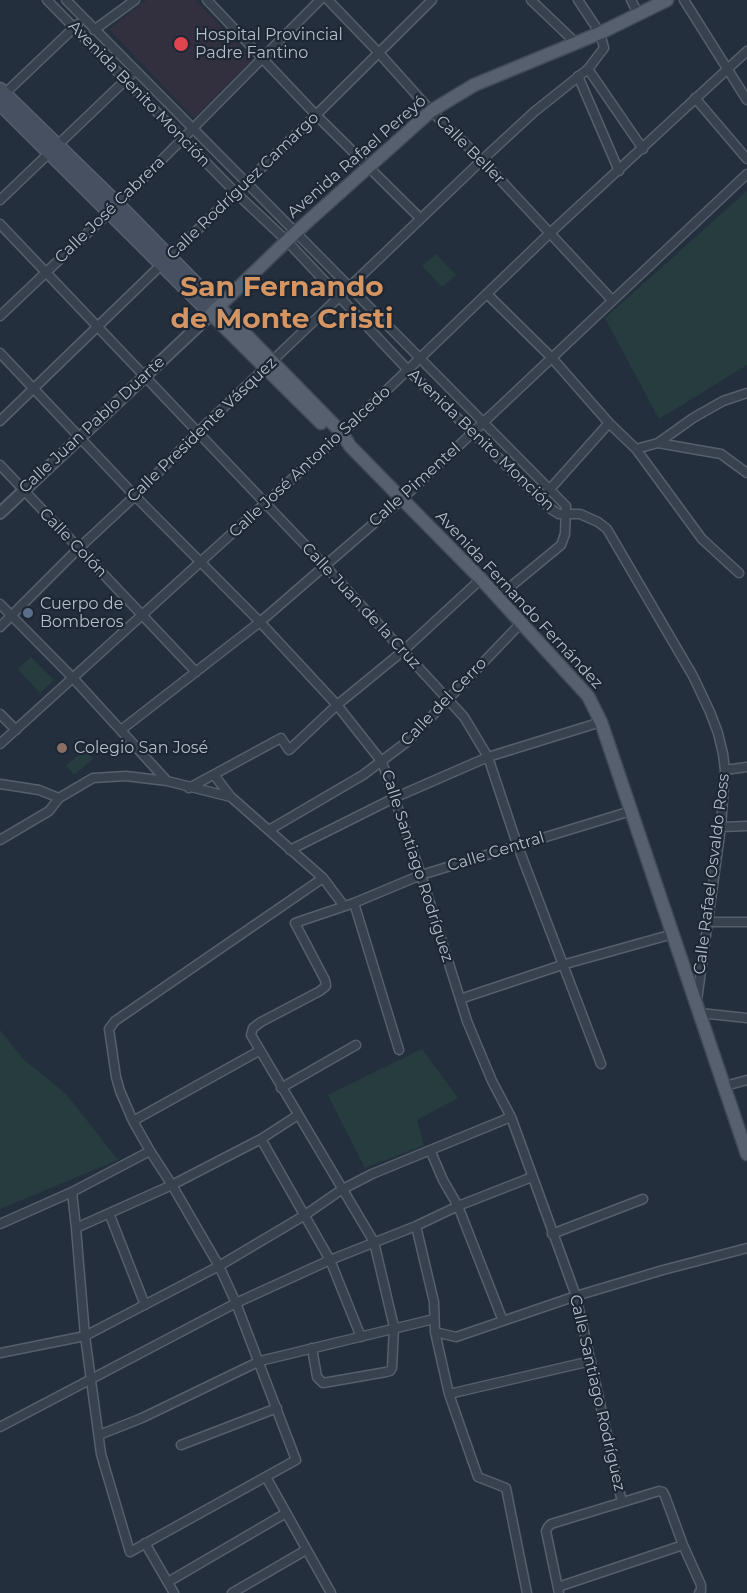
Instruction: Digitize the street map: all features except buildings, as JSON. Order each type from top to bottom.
[{"type":"main road","name":"Avenida Rafael Pereyó","points":[[215,310],[292,236],[430,111],[474,85],[576,44],[667,0]]},
{"type":"main road","name":"Avenida Fernando Fernández","points":[[1,96],[482,579],[588,696],[601,722],[747,1154]]},
{"type":"street","name":"Avenida Benito Monción","points":[[47,0],[236,193],[292,236],[350,288],[421,358],[566,506],[567,513],[559,514],[551,509],[408,370],[339,297],[292,236],[246,183],[66,0]]},
{"type":"street","points":[[94,30],[135,0]]},
{"type":"street","points":[[207,0],[316,115],[420,218]]},
{"type":"street","name":"Calle José Cabrera","points":[[0,316],[113,209],[320,0]]},
{"type":"street","name":"Calle Beller","points":[[328,0],[430,111],[482,160],[612,300]]},
{"type":"street","name":"Calle Rodríguez Camargo","points":[[0,421],[432,0]]},
{"type":"street","points":[[531,0],[576,44]]},
{"type":"street","points":[[578,0],[600,33]]},
{"type":"street","points":[[684,0],[747,100]]},
{"type":"street","points":[[634,1],[639,15]]},
{"type":"street","points":[[1,96],[83,19]]},
{"type":"street","name":"Calle Presidente Vásquez","points":[[0,627],[420,218],[534,112],[588,69],[604,48],[600,33]]},
{"type":"street","name":"Calle José Antonio Salcedo","points":[[0,744],[340,436],[550,233],[747,51]]},
{"type":"street","points":[[588,69],[643,149]]},
{"type":"street","points":[[0,200],[135,71]]},
{"type":"street","points":[[578,76],[619,171]]},
{"type":"street","points":[[695,98],[747,159]]},
{"type":"street","name":"Calle Pimentel","points":[[121,730],[260,622],[402,499],[747,174]]},
{"type":"street","name":"Calle Juan de la Cruz","points":[[0,224],[324,566],[448,699],[476,734],[488,757],[517,844],[601,1064]]},
{"type":"street","points":[[487,294],[552,358],[609,423],[636,449],[702,539],[739,573]]},
{"type":"street","name":"Calle Juan Pablo Duarte","points":[[0,513],[215,310]]},
{"type":"street","name":"Calle Santiago Rodríguez","points":[[0,353],[135,496],[260,622],[337,705],[382,762],[478,1052],[511,1117],[576,1296],[622,1502]]},
{"type":"street","points":[[636,449],[658,443],[703,412],[723,401],[747,393]]},
{"type":"street","points":[[549,489],[609,423]]},
{"type":"street","points":[[658,443],[721,454],[747,473]]},
{"type":"street","name":"Calle Colón","points":[[0,465],[196,672]]},
{"type":"street","points":[[498,597],[561,544],[565,534],[567,513]]},
{"type":"street","name":"Calle Rafael Osvaldo Ross","points":[[567,513],[580,514],[598,522],[607,530],[693,676],[718,733],[725,770],[721,827],[707,922],[698,1009]]},
{"type":"street","points":[[189,788],[281,738],[289,750],[337,705],[403,651],[482,579]]},
{"type":"street","points":[[0,604],[73,678],[167,781]]},
{"type":"street","name":"Calle del Cerro","points":[[269,830],[382,762],[408,741],[521,623]]},
{"type":"street","points":[[0,714],[16,730]]},
{"type":"street","points":[[290,850],[394,798],[488,757],[601,722]]},
{"type":"street","points":[[725,770],[747,767]]},
{"type":"street","points":[[0,840],[49,811],[59,798],[93,778],[126,776],[167,781],[231,797]]},
{"type":"street","points":[[206,791],[210,777]]},
{"type":"street","points":[[210,777],[323,878],[344,906]]},
{"type":"street","points":[[0,784],[39,790],[59,798]]},
{"type":"street","name":"Calle Central","points":[[259,1051],[251,1035],[253,1028],[326,986],[326,980],[295,923],[354,903],[421,875],[631,811]]},
{"type":"street","points":[[721,827],[747,826]]},
{"type":"street","points":[[72,1192],[86,1336],[101,1454],[130,1552],[296,1460],[260,1361],[219,1266],[133,1121],[116,1077],[110,1029],[115,1021],[323,878]]},
{"type":"street","points":[[354,903],[399,1050]]},
{"type":"street","points":[[707,922],[747,922]]},
{"type":"street","points":[[460,999],[562,965],[673,934]]},
{"type":"street","points":[[698,1009],[747,1018]]},
{"type":"street","points":[[281,1088],[356,1045]]},
{"type":"street","points":[[133,1121],[259,1051],[374,1242],[394,1327],[390,1371],[323,1383],[317,1377],[312,1348]]},
{"type":"street","points":[[725,1086],[747,1080]]},
{"type":"street","points":[[76,1228],[172,1185],[261,1139],[298,1115]]},
{"type":"street","points":[[0,1353],[86,1336],[219,1266],[305,1215],[341,1190],[372,1174],[431,1152],[511,1117]]},
{"type":"street","points":[[261,1139],[330,1260],[361,1336]]},
{"type":"street","points":[[0,1224],[72,1192],[150,1151]]},
{"type":"street","points":[[431,1152],[458,1206],[503,1321]]},
{"type":"street","points":[[0,1427],[236,1303],[330,1260],[532,1177]]},
{"type":"street","points":[[552,1234],[643,1199]]},
{"type":"street","points":[[109,1213],[145,1305]]},
{"type":"street","points":[[416,1226],[434,1302],[435,1332],[449,1394],[478,1477],[506,1488],[527,1593]]},
{"type":"street","points":[[435,1332],[456,1337],[663,1269],[747,1248]]},
{"type":"street","points":[[99,1435],[142,1418],[260,1361],[434,1319]]},
{"type":"street","points":[[449,1394],[591,1361]]},
{"type":"street","points":[[182,1445],[277,1408]]},
{"type":"street","points":[[266,1477],[331,1593]]},
{"type":"street","points":[[683,1545],[559,1590],[546,1531],[551,1524],[658,1491],[663,1492],[701,1585],[699,1593]]},
{"type":"street","points":[[168,1582],[286,1513]]},
{"type":"street","points":[[145,1544],[174,1593]]},
{"type":"street","points":[[232,1593],[306,1550]]},
{"type":"shaded area","name":"Hospital Provincial Padre Fantino","points":[[147,0],[195,0],[253,59],[194,118],[109,29]]},
{"type":"green space","points":[[747,191],[747,365],[659,419],[605,318]]},
{"type":"green space","points":[[436,254],[456,275],[442,287],[422,266]]},
{"type":"green space","points":[[31,657],[54,680],[40,693],[18,669]]},
{"type":"green space","points":[[85,749],[93,759],[74,775],[66,766]]},
{"type":"green space","points":[[0,1030],[22,1058],[66,1094],[118,1160],[0,1209]]},
{"type":"green space","points":[[422,1049],[458,1098],[417,1120],[424,1145],[365,1168],[328,1095]]},
{"type":"place","name":"Hospital Provincial Padre Fantino","points":[[181,44]]},
{"type":"place","name":"Cuerpo de Bomberos","points":[[28,613]]},
{"type":"place","name":"Colegio San José","points":[[62,748]]},
{"type":"district","name":"San Fernando de Monte Cristi","points":[[282,304]]}]
